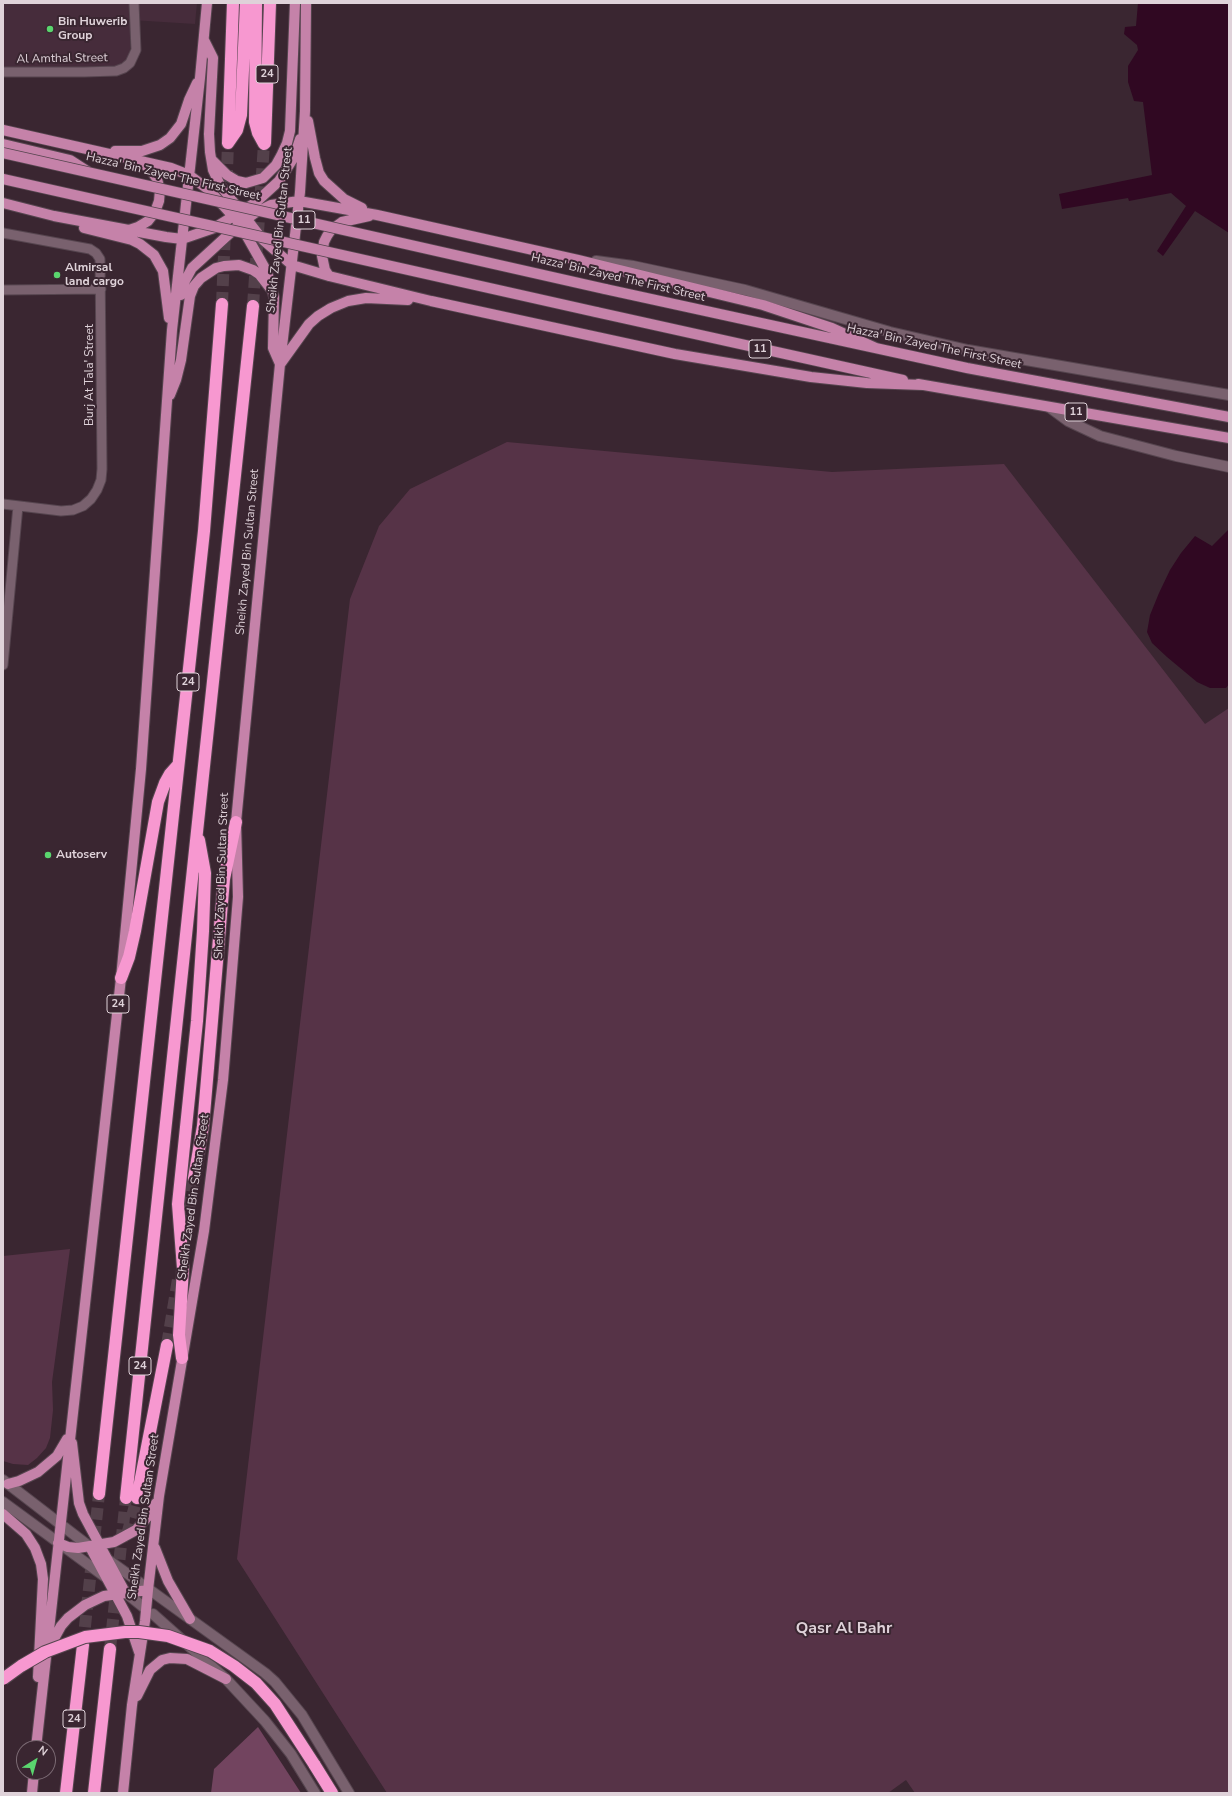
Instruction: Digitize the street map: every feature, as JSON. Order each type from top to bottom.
[{"type":"highway","points":[[233,3],[228,143],[237,130],[241,115],[246,3]]},
{"type":"highway","name":"Sheikh Zayed Bin Sultan Street","points":[[256,3],[255,122],[258,133],[264,144],[270,3]]},
{"type":"highway","name":"24","points":[[99,1494],[204,531],[222,304]]},
{"type":"highway","name":"Sheikh Zayed Bin Sultan Street","points":[[167,1345],[131,1498],[197,833],[253,306]]},
{"type":"highway","points":[[121,978],[132,944],[158,802],[168,778],[178,765]]},
{"type":"highway","points":[[194,1178],[206,1090],[224,879],[236,822]]},
{"type":"highway","points":[[182,1358],[179,1335],[183,1268],[178,1204],[197,1021],[204,894],[204,859],[197,833]]},
{"type":"highway","points":[[3,1679],[20,1666],[45,1652],[85,1637],[125,1632],[139,1632],[168,1636],[210,1651],[246,1674],[276,1704],[332,1793]]},
{"type":"highway","name":"24","points":[[66,1793],[82,1645]]},
{"type":"highway","name":"24","points":[[94,1793],[110,1649]]},
{"type":"main road","name":"24","points":[[58,1543],[121,978],[141,770],[172,330],[204,40],[206,3]]},
{"type":"main road","points":[[211,158],[227,175],[237,181],[246,183],[263,178],[276,165],[281,156],[287,143],[290,131],[295,3]]},
{"type":"main road","name":"Sheikh Zayed Bin Sultan Street","points":[[124,1793],[132,1705],[140,1654],[150,1611],[148,1590],[159,1496],[204,1231],[223,1080],[238,898],[236,822],[280,364],[299,201],[305,111],[306,3]]},
{"type":"main road","points":[[204,40],[211,53],[213,64],[209,134],[213,170],[220,185],[241,218],[270,278],[274,297],[272,342],[275,354],[280,364],[309,324],[324,312],[340,304],[366,298],[431,301]]},
{"type":"main road","points":[[90,150],[142,151],[163,143],[181,124],[189,100],[200,78]]},
{"type":"main road","points":[[305,111],[313,140],[315,158],[319,173],[324,181],[344,199],[377,215]]},
{"type":"main road","points":[[172,330],[178,312],[182,287],[188,274],[241,218],[279,181],[294,157],[299,142],[305,111]]},
{"type":"main road","points":[[3,130],[171,168],[189,175],[241,218],[262,240],[292,265],[329,276],[431,301],[667,352],[740,366],[861,383],[923,385]]},
{"type":"main road","points":[[3,144],[70,160],[87,171]]},
{"type":"main road","name":"Hazza' Bin Zayed The First Street","points":[[3,153],[605,289],[967,368],[1229,416]]},
{"type":"main road","points":[[127,230],[138,227],[148,221],[155,212],[159,202],[160,190],[157,179],[150,169],[141,162]]},
{"type":"main road","name":"11","points":[[3,178],[923,385],[1229,438]]},
{"type":"main road","points":[[3,203],[54,216],[182,239],[204,233],[255,213],[271,205],[299,201],[377,215],[578,260],[768,306],[832,328],[876,348]]},
{"type":"main road","points":[[329,276],[325,270],[322,256],[324,242],[331,230],[349,219],[377,215]]},
{"type":"main road","points":[[54,216],[87,229],[132,240],[154,254],[163,271],[172,330]]},
{"type":"main road","points":[[167,401],[179,370],[190,296],[201,278],[209,271],[224,266],[239,265],[253,270],[264,280],[274,297]]},
{"type":"main road","points":[[6,1482],[29,1478],[48,1465],[57,1456],[70,1434]]},
{"type":"main road","points":[[70,1434],[80,1503],[85,1521],[105,1577],[127,1616],[140,1654]]},
{"type":"main road","points":[[37,1740],[58,1543],[68,1547],[95,1546],[114,1542],[136,1530],[150,1514],[159,1496]]},
{"type":"main road","points":[[3,1514],[26,1534],[35,1548],[41,1564],[43,1579],[38,1676],[41,1701]]},
{"type":"main road","points":[[154,1543],[168,1580],[190,1619]]},
{"type":"main road","points":[[107,1560],[125,1592]]},
{"type":"main road","points":[[46,1652],[56,1634],[68,1618],[94,1600],[114,1593],[148,1590]]},
{"type":"main road","points":[[132,1705],[150,1670],[162,1660],[170,1658],[187,1659],[226,1679]]},
{"type":"main road","points":[[26,1793],[31,1780]]},
{"type":"main road","points":[[32,1793],[33,1780]]},
{"type":"street","name":"Al Amthal Street","points":[[3,72],[116,71],[124,68],[130,63],[136,50],[134,3]]},
{"type":"street","name":"Burj At Tala' Street","points":[[3,233],[90,249],[96,253],[100,259],[102,469],[98,490],[83,506],[73,510],[61,511],[3,504]]},
{"type":"street","points":[[578,260],[633,266],[745,290],[890,332],[968,350],[1229,395]]},
{"type":"street","points":[[3,290],[101,289]]},
{"type":"street","points":[[1049,407],[1068,421],[1100,436],[1176,456],[1229,467]]},
{"type":"street","points":[[3,665],[18,506]]},
{"type":"street","points":[[6,1482],[95,1546],[107,1560],[265,1673],[284,1692],[302,1715],[349,1793]]},
{"type":"street","points":[[3,1502],[150,1611],[226,1679],[280,1739],[315,1793]]},
{"type":"shaded area","points":[[3,3],[197,3],[195,24],[131,20],[130,51],[127,60],[123,65],[114,67],[3,68]]},
{"type":"shaded area","points":[[1138,3],[1229,3],[1229,233],[1195,211],[1163,256],[1157,251],[1186,206],[1171,193],[1129,201],[1128,198],[1062,209],[1059,194],[1152,175],[1143,102],[1134,101],[1128,82],[1128,66],[1138,50],[1137,45],[1124,34],[1125,27],[1136,26]]},
{"type":"shaded area","points":[[507,442],[832,472],[1004,464],[1205,724],[1229,708],[1229,1793],[915,1793],[906,1780],[888,1793],[387,1793],[237,1559],[350,599],[379,526],[410,489]]},
{"type":"shaded area","points":[[1229,529],[1229,684],[1226,688],[1210,688],[1197,682],[1167,657],[1152,643],[1147,632],[1150,615],[1159,593],[1170,570],[1181,553],[1195,536],[1212,546]]},
{"type":"shaded area","points":[[70,1249],[52,1382],[53,1410],[50,1438],[46,1448],[28,1465],[13,1464],[3,1461],[3,1256]]},
{"type":"shaded area","points":[[258,1727],[301,1793],[211,1793],[214,1769]]},
{"type":"tunnel","points":[[226,200],[228,143]]},
{"type":"tunnel","points":[[253,306],[264,144]]},
{"type":"tunnel","points":[[222,304],[225,230]]},
{"type":"tunnel","points":[[183,1245],[194,1178]]},
{"type":"tunnel","points":[[167,1345],[178,1279]]},
{"type":"tunnel","points":[[83,1645],[99,1494]]},
{"type":"tunnel","points":[[110,1649],[126,1498]]},
{"type":"tunnel","points":[[127,1535],[137,1498]]},
{"type":"place","name":"Bin Huwerib Group","points":[[50,29]]},
{"type":"place","name":"Almirsal land cargo","points":[[57,275]]},
{"type":"place","name":"Autoserv","points":[[48,855]]},
{"type":"district","name":"Qasr Al Bahr","points":[[844,1629]]}]
